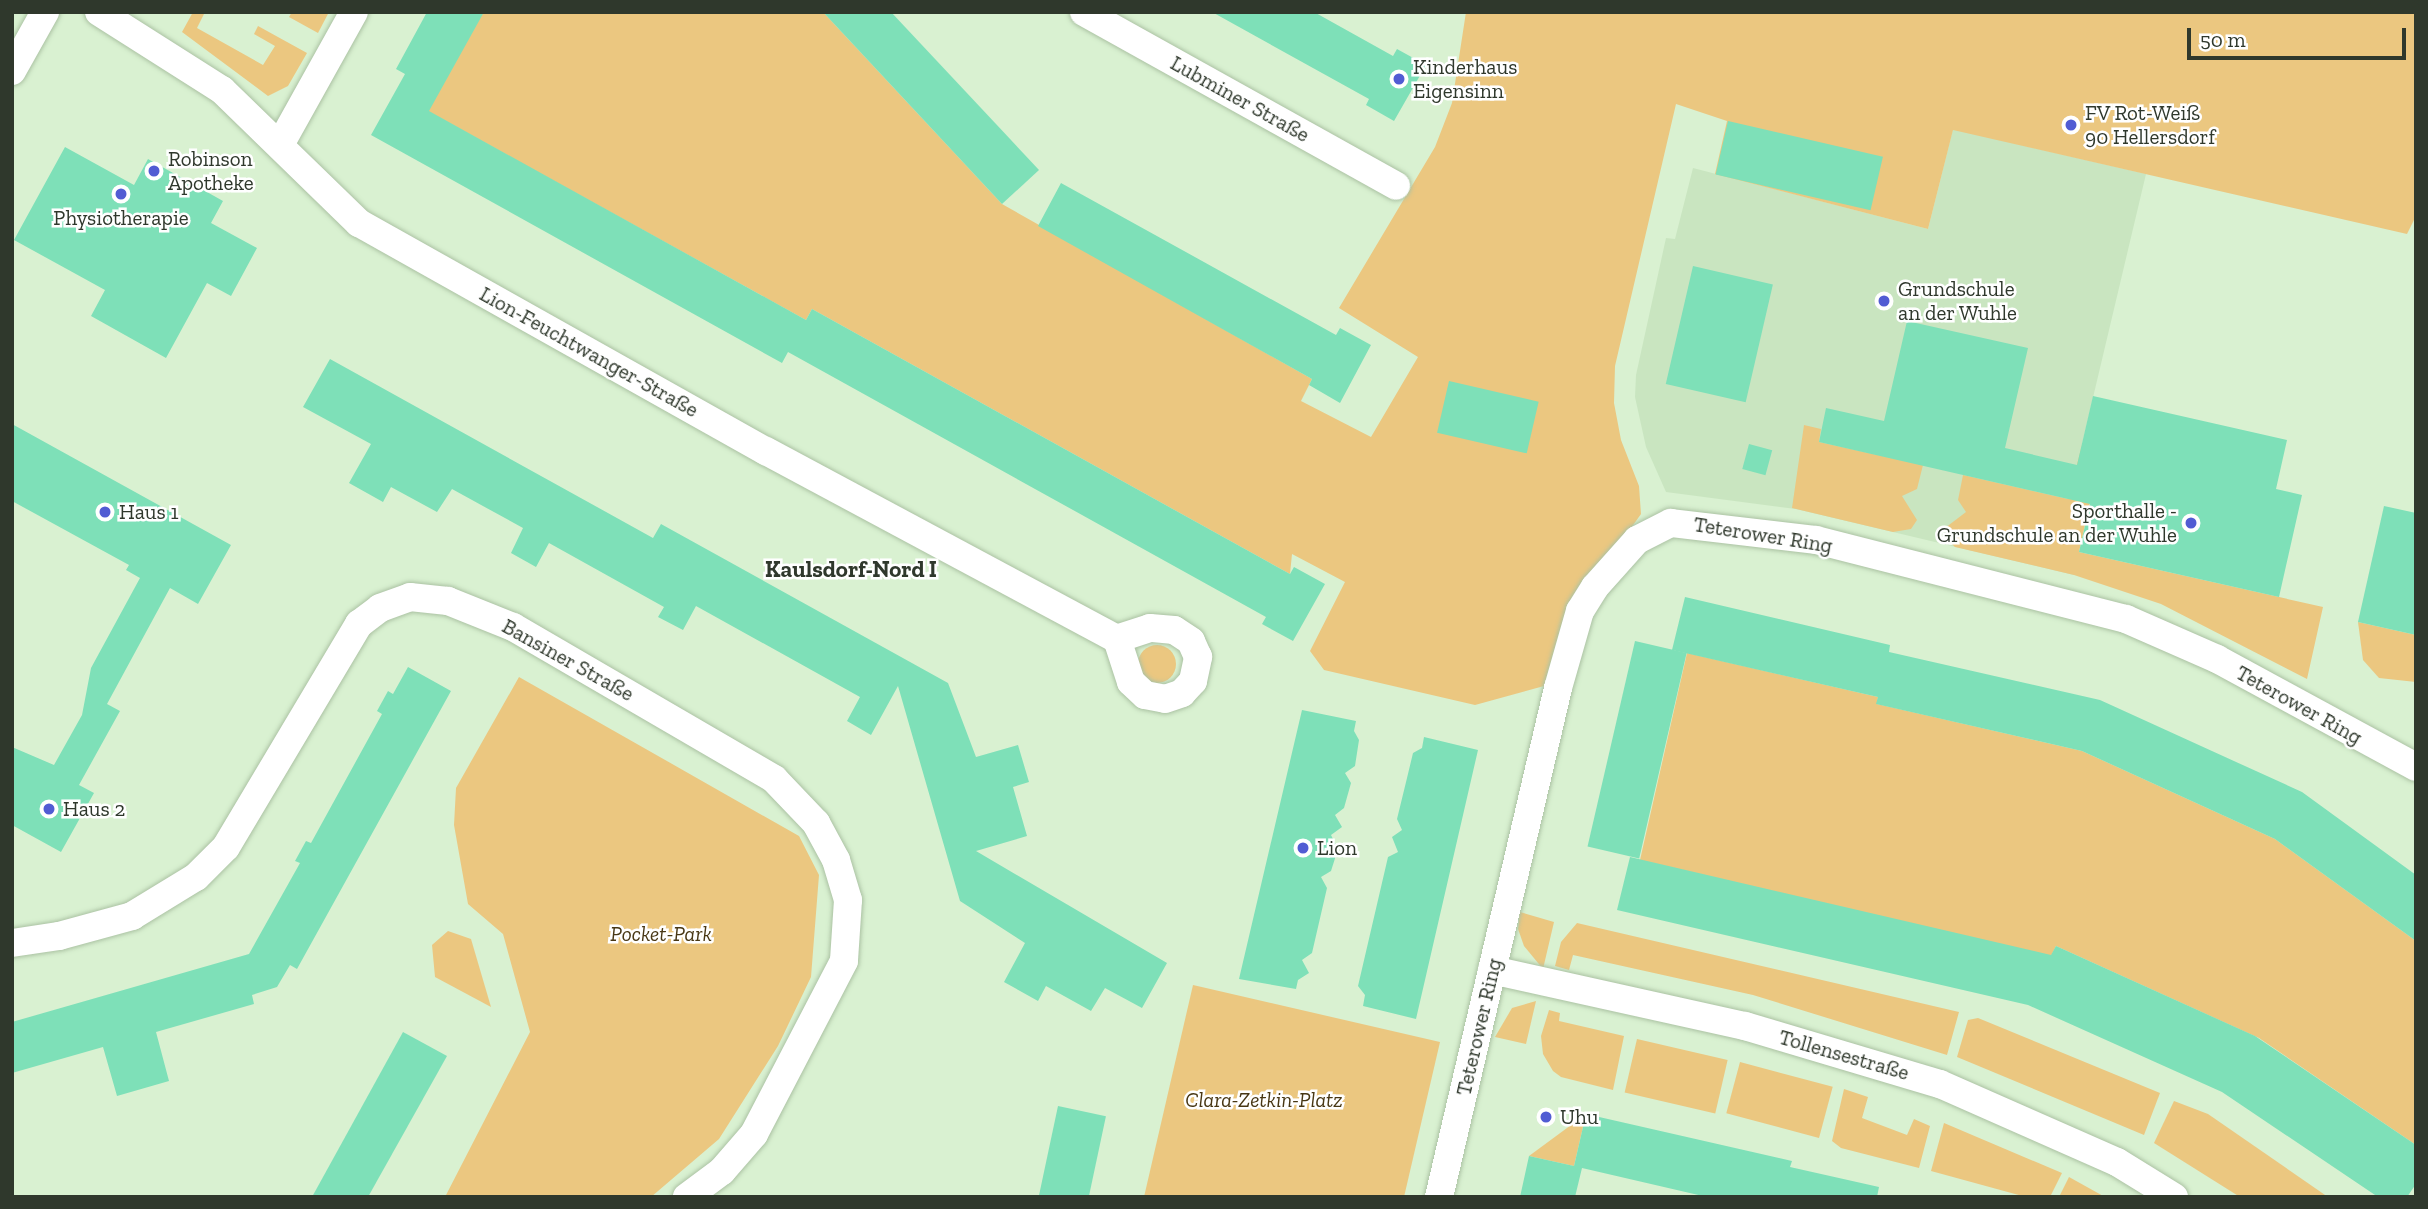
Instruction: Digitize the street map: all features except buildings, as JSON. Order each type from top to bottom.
[{"type":"street","points":[[12,71],[44,12]]},
{"type":"street","name":"Lion-Feuchtwanger-Straße","points":[[99,12],[212,82],[281,143],[306,174],[359,223],[766,451],[1118,639]]},
{"type":"street","points":[[281,143],[354,12]]},
{"type":"street","name":"Lubminer Straße","points":[[1084,12],[1396,186]]},
{"type":"street","name":"Teterower Ring","points":[[1439,1197],[1580,611],[1595,587],[1637,540],[1671,523],[1816,540],[2126,619],[2217,659],[2416,768]]},
{"type":"street","name":"Bansiner Straße","points":[[12,943],[60,936],[132,916],[196,877],[226,847],[359,624],[380,608],[410,597],[448,601],[513,627],[775,779],[816,823],[836,860],[848,900],[844,961],[754,1134],[722,1171],[687,1197]]},
{"type":"street","name":"Tollensestraße","points":[[1492,970],[1745,1026],[1940,1084],[2117,1162],[2175,1197]]},
{"type":"shaded area","name":"Grundschule an der Wuhle","points":[[1953,129],[2146,174],[2082,444],[2074,575],[1796,509],[1666,492],[1646,447],[1635,397],[1636,375],[1666,238],[1675,239],[1693,168],[1928,229]]},
{"type":"green space","points":[[193,12],[205,12],[197,28],[263,65],[275,46],[254,34],[258,26],[307,53],[288,86],[268,96],[182,32]]},
{"type":"green space","points":[[292,12],[329,12],[318,33],[289,17]]},
{"type":"green space","points":[[484,12],[823,12],[1002,204],[1312,379],[1301,401],[1371,437],[1418,357],[1339,308],[1435,147],[1452,103],[1466,12],[2416,12],[2416,216],[2407,234],[1953,130],[1928,229],[1715,174],[1727,121],[1676,104],[1615,366],[1614,403],[1621,440],[1639,486],[1641,514],[1561,626],[1544,686],[1475,705],[1324,670],[1310,651],[1345,582],[1292,554],[1290,574],[812,309],[806,320],[415,104]]},
{"type":"green space","points":[[1804,425],[1821,429],[1819,442],[1923,465],[1917,489],[1902,496],[1917,520],[1911,529],[1893,532],[1792,508]]},
{"type":"green space","points":[[2082,445],[2102,449],[2079,552],[2323,607],[2307,679],[2161,604],[2074,575],[1955,547],[1948,540],[1945,528],[1966,512],[1958,500],[1963,475],[2068,499]]},
{"type":"green space","points":[[2358,622],[2416,635],[2416,682],[2379,678],[2363,660]]},
{"type":"green space","points":[[1157,645],[1171,650],[1176,664],[1171,678],[1157,683],[1143,678],[1138,664],[1143,650]]},
{"type":"green space","points":[[1687,653],[1878,697],[1877,704],[2082,751],[2275,839],[2416,941],[2416,1145],[2259,1038],[2056,946],[2051,956],[1640,860]]},
{"type":"green space","name":"Pocket-Park","points":[[519,677],[799,836],[819,875],[811,977],[778,1046],[719,1139],[651,1197],[445,1197],[530,1032],[503,934],[468,904],[454,825],[456,788]]},
{"type":"green space","points":[[1520,912],[1554,922],[1543,969],[1524,946],[1518,929]]},
{"type":"green space","points":[[1577,923],[1959,1012],[1947,1055],[1753,995],[1573,955],[1569,970],[1555,966],[1561,942]]},
{"type":"green space","points":[[448,931],[471,939],[491,1007],[435,977],[432,945]]},
{"type":"green space","name":"Clara-Zetkin-Platz","points":[[1193,985],[1440,1042],[1404,1197],[1144,1197]]},
{"type":"green space","points":[[1536,1001],[1526,1044],[1495,1037],[1512,1008]]},
{"type":"green space","points":[[1549,1010],[1560,1013],[1559,1021],[1624,1036],[1613,1090],[1561,1077],[1553,1071],[1543,1054],[1541,1036]]},
{"type":"green space","points":[[1978,1018],[2160,1093],[2144,1135],[1957,1057],[1968,1020]]},
{"type":"green space","points":[[1637,1039],[1728,1060],[1715,1114],[1625,1093]]},
{"type":"green space","points":[[1740,1062],[1833,1087],[1819,1138],[1726,1113]]},
{"type":"green space","points":[[1844,1089],[1868,1097],[1862,1118],[1907,1135],[1914,1119],[1930,1126],[1919,1168],[1841,1148],[1832,1141]]},
{"type":"green space","points":[[2174,1101],[2208,1114],[2328,1197],[2240,1197],[2154,1143]]},
{"type":"green space","points":[[1586,1114],[1574,1166],[1529,1156]]},
{"type":"green space","points":[[1944,1123],[2062,1173],[2050,1197],[2026,1197],[1931,1171]]},
{"type":"green space","points":[[2069,1177],[2105,1197],[2059,1197]]},
{"type":"place","name":"Kinderhaus Eigensinn","points":[[1399,79]]},
{"type":"place","name":"FV Rot-Weiß 90 Hellersdorf","points":[[2071,125]]},
{"type":"place","name":"Robinson Apotheke","points":[[154,171]]},
{"type":"place","name":"Physiotherapie","points":[[121,194]]},
{"type":"place","name":"Grundschule an der Wuhle","points":[[1884,301]]},
{"type":"place","name":"Haus 1","points":[[105,512]]},
{"type":"place","name":"Sporthalle - Grundschule an der Wuhle","points":[[2191,523]]},
{"type":"place","name":"Haus 2","points":[[49,809]]},
{"type":"place","name":"Lion","points":[[1303,848]]},
{"type":"place","name":"Uhu","points":[[1546,1117]]},
{"type":"district","name":"Kaulsdorf-Nord I","points":[[851,569]]}]
